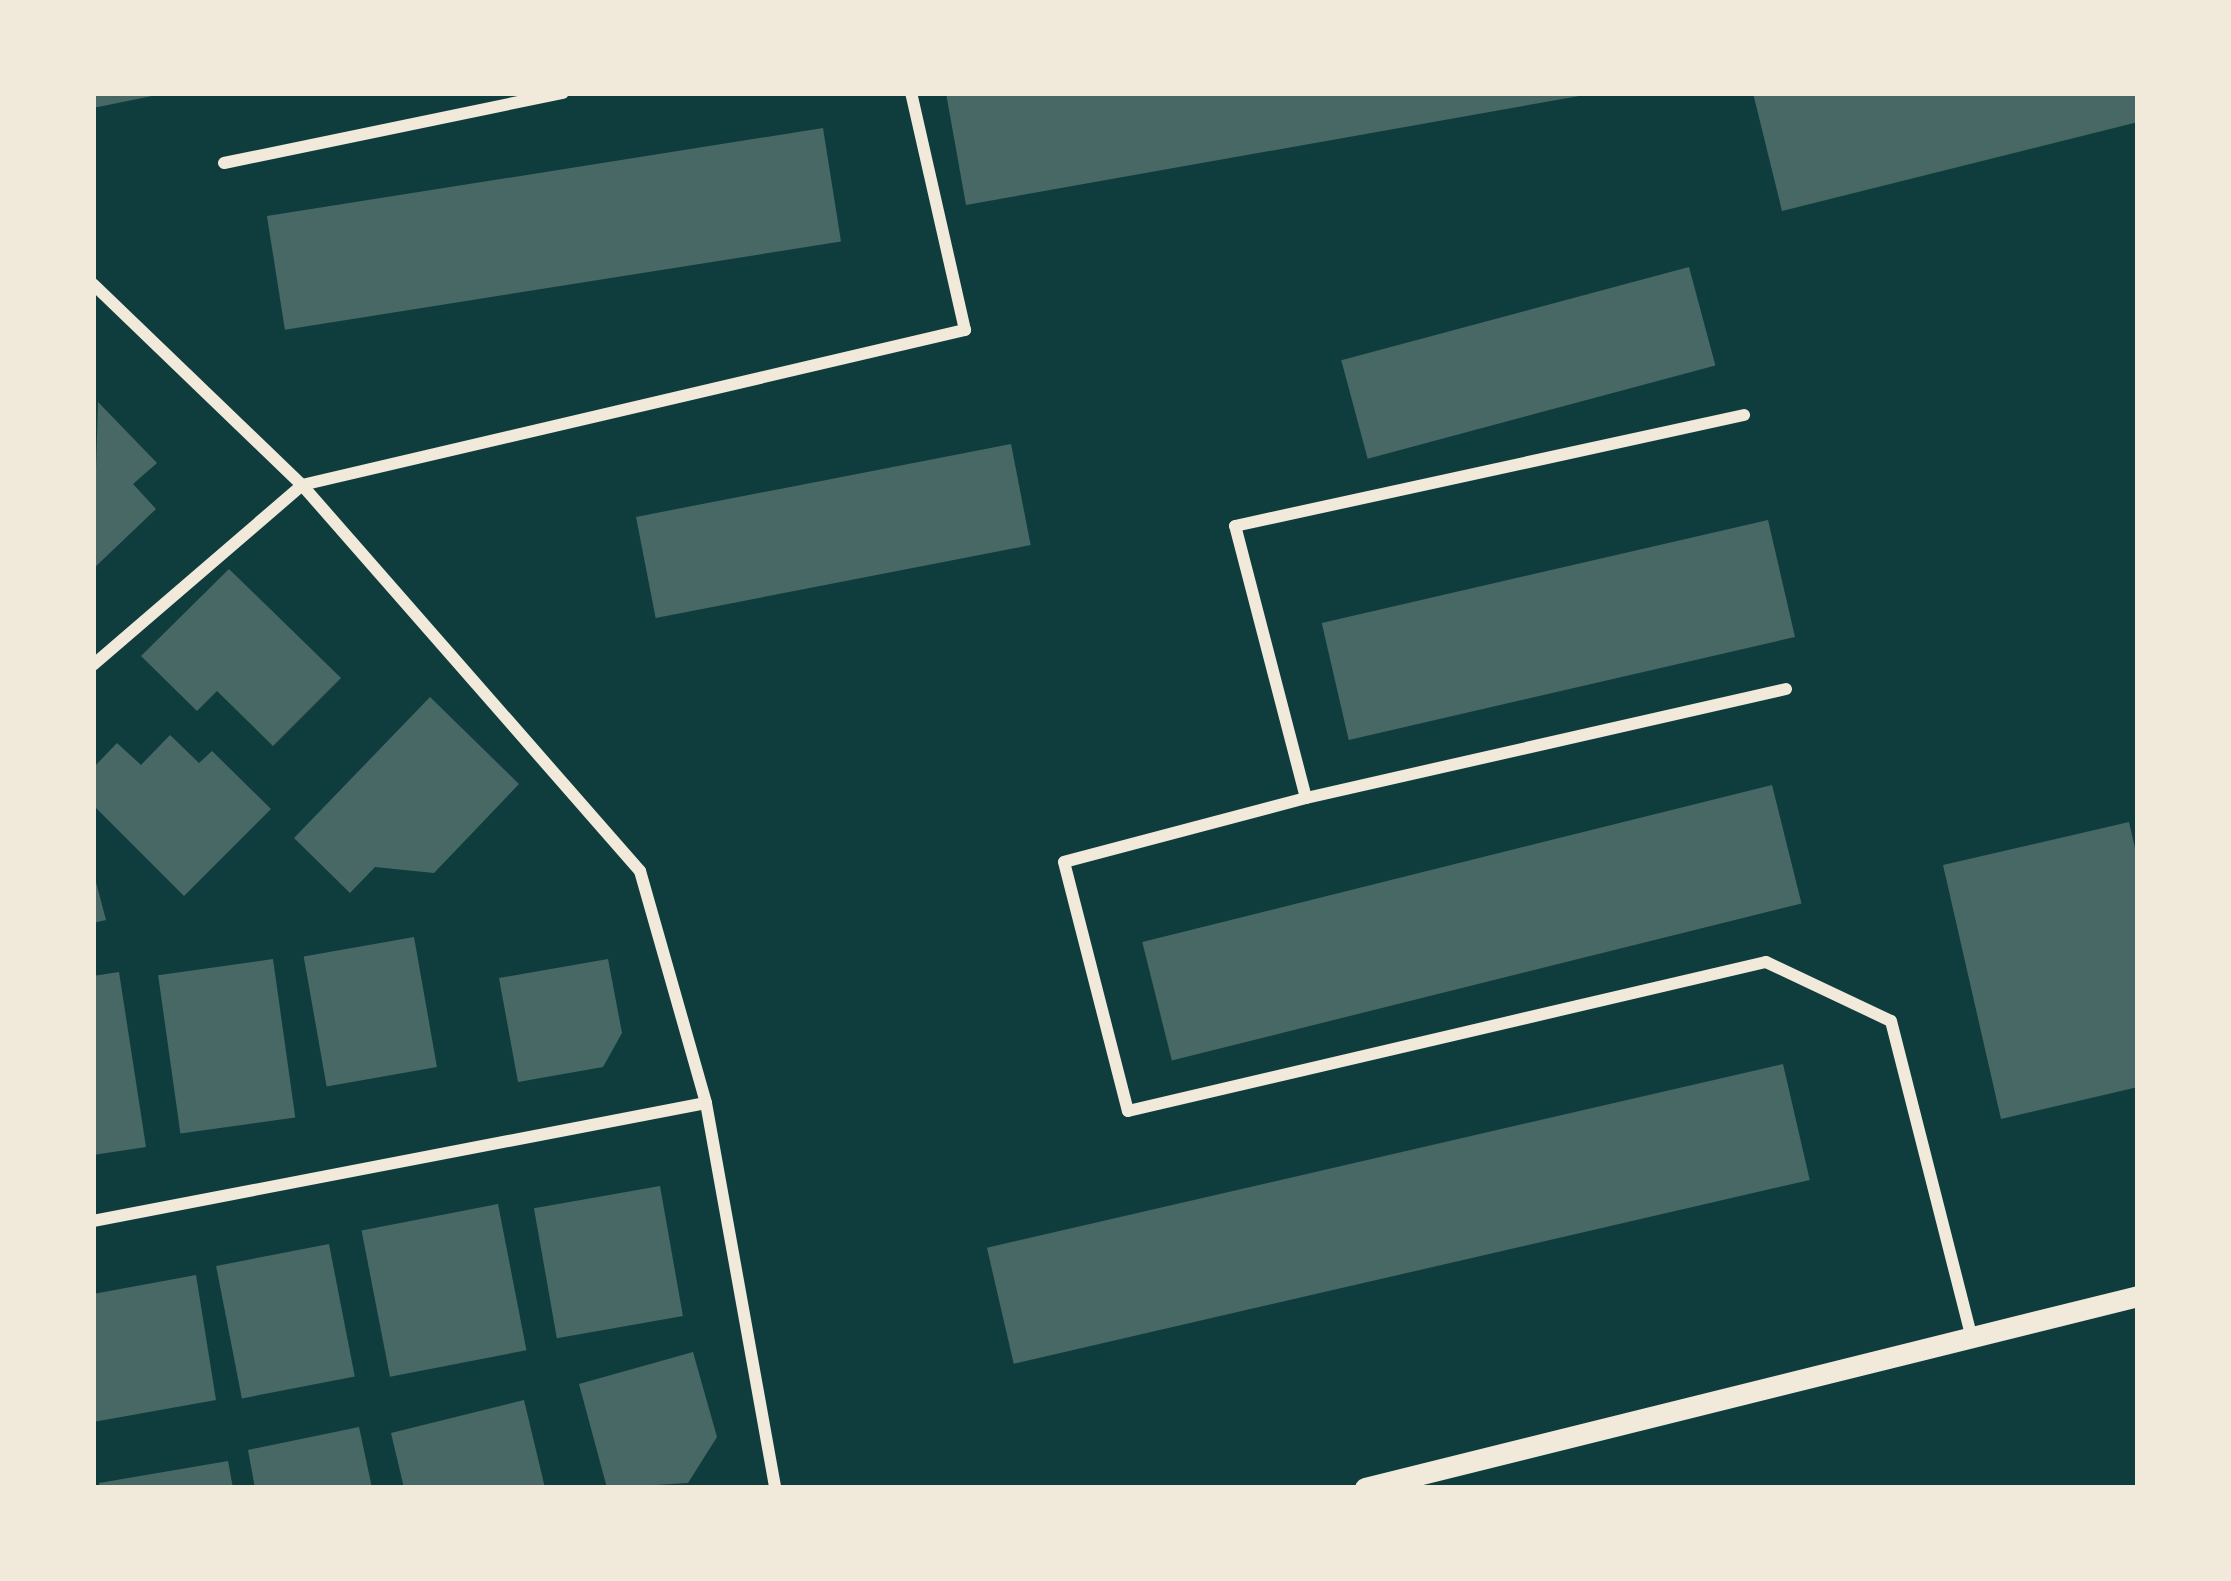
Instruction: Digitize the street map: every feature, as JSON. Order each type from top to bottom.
[{"type":"street","points":[[224,163],[562,93]]},
{"type":"street","points":[[93,665],[302,485],[965,330],[911,93]]},
{"type":"street","points":[[93,284],[302,485],[640,871],[706,1103],[775,1488]]},
{"type":"street","points":[[1306,798],[1235,526],[1744,415]]},
{"type":"street","points":[[1786,689],[1306,798],[1064,862],[1128,1111],[1766,962],[1892,1021],[1972,1338]]},
{"type":"street","points":[[93,1221],[706,1103]]},
{"type":"street","points":[[1365,1488],[1426,1482],[2138,1296]]},
{"type":"building","points":[[93,93],[157,93],[157,95],[93,108]]},
{"type":"building","points":[[946,93],[1584,93],[1585,95],[966,205]]},
{"type":"building","points":[[1753,93],[2138,93],[2138,122],[1782,211]]},
{"type":"building","points":[[823,128],[841,242],[285,330],[267,216]]},
{"type":"building","points":[[1689,267],[1715,366],[1368,459],[1341,360]]},
{"type":"building","points":[[98,402],[157,463],[133,484],[156,509],[93,569]]},
{"type":"building","points":[[1011,444],[1031,545],[656,618],[636,517]]},
{"type":"building","points":[[1768,520],[1795,637],[1349,740],[1322,623]]},
{"type":"building","points":[[229,569],[341,678],[273,746],[217,691],[197,711],[141,656]]},
{"type":"building","points":[[430,697],[519,784],[434,873],[375,867],[350,893],[294,838]]},
{"type":"building","points":[[170,735],[199,763],[212,751],[271,809],[184,896],[93,805],[93,768],[117,743],[141,765]]},
{"type":"building","points":[[1772,785],[1802,903],[1172,1060],[1142,942]]},
{"type":"building","points":[[2129,822],[2138,861],[2138,1087],[2001,1119],[1943,865]]},
{"type":"building","points":[[93,871],[106,920],[93,923]]},
{"type":"building","points":[[414,937],[437,1067],[327,1086],[304,956]]},
{"type":"building","points":[[273,959],[295,1117],[180,1134],[158,975]]},
{"type":"building","points":[[608,959],[622,1033],[603,1067],[518,1082],[499,978]]},
{"type":"building","points":[[119,972],[146,1147],[93,1155],[93,976]]},
{"type":"building","points":[[1783,1064],[1810,1180],[1014,1364],[987,1248]]},
{"type":"building","points":[[660,1186],[683,1316],[557,1338],[534,1208]]},
{"type":"building","points":[[498,1204],[526,1350],[390,1377],[362,1231]]},
{"type":"building","points":[[329,1244],[355,1377],[242,1398],[216,1266]]},
{"type":"building","points":[[196,1275],[216,1400],[93,1422],[93,1294]]},
{"type":"building","points":[[693,1352],[717,1437],[688,1483],[607,1488],[579,1384]]},
{"type":"building","points":[[524,1400],[545,1488],[404,1488],[391,1433]]},
{"type":"building","points":[[359,1427],[372,1488],[255,1488],[248,1450]]},
{"type":"building","points":[[228,1461],[233,1488],[100,1488],[99,1483]]}]
